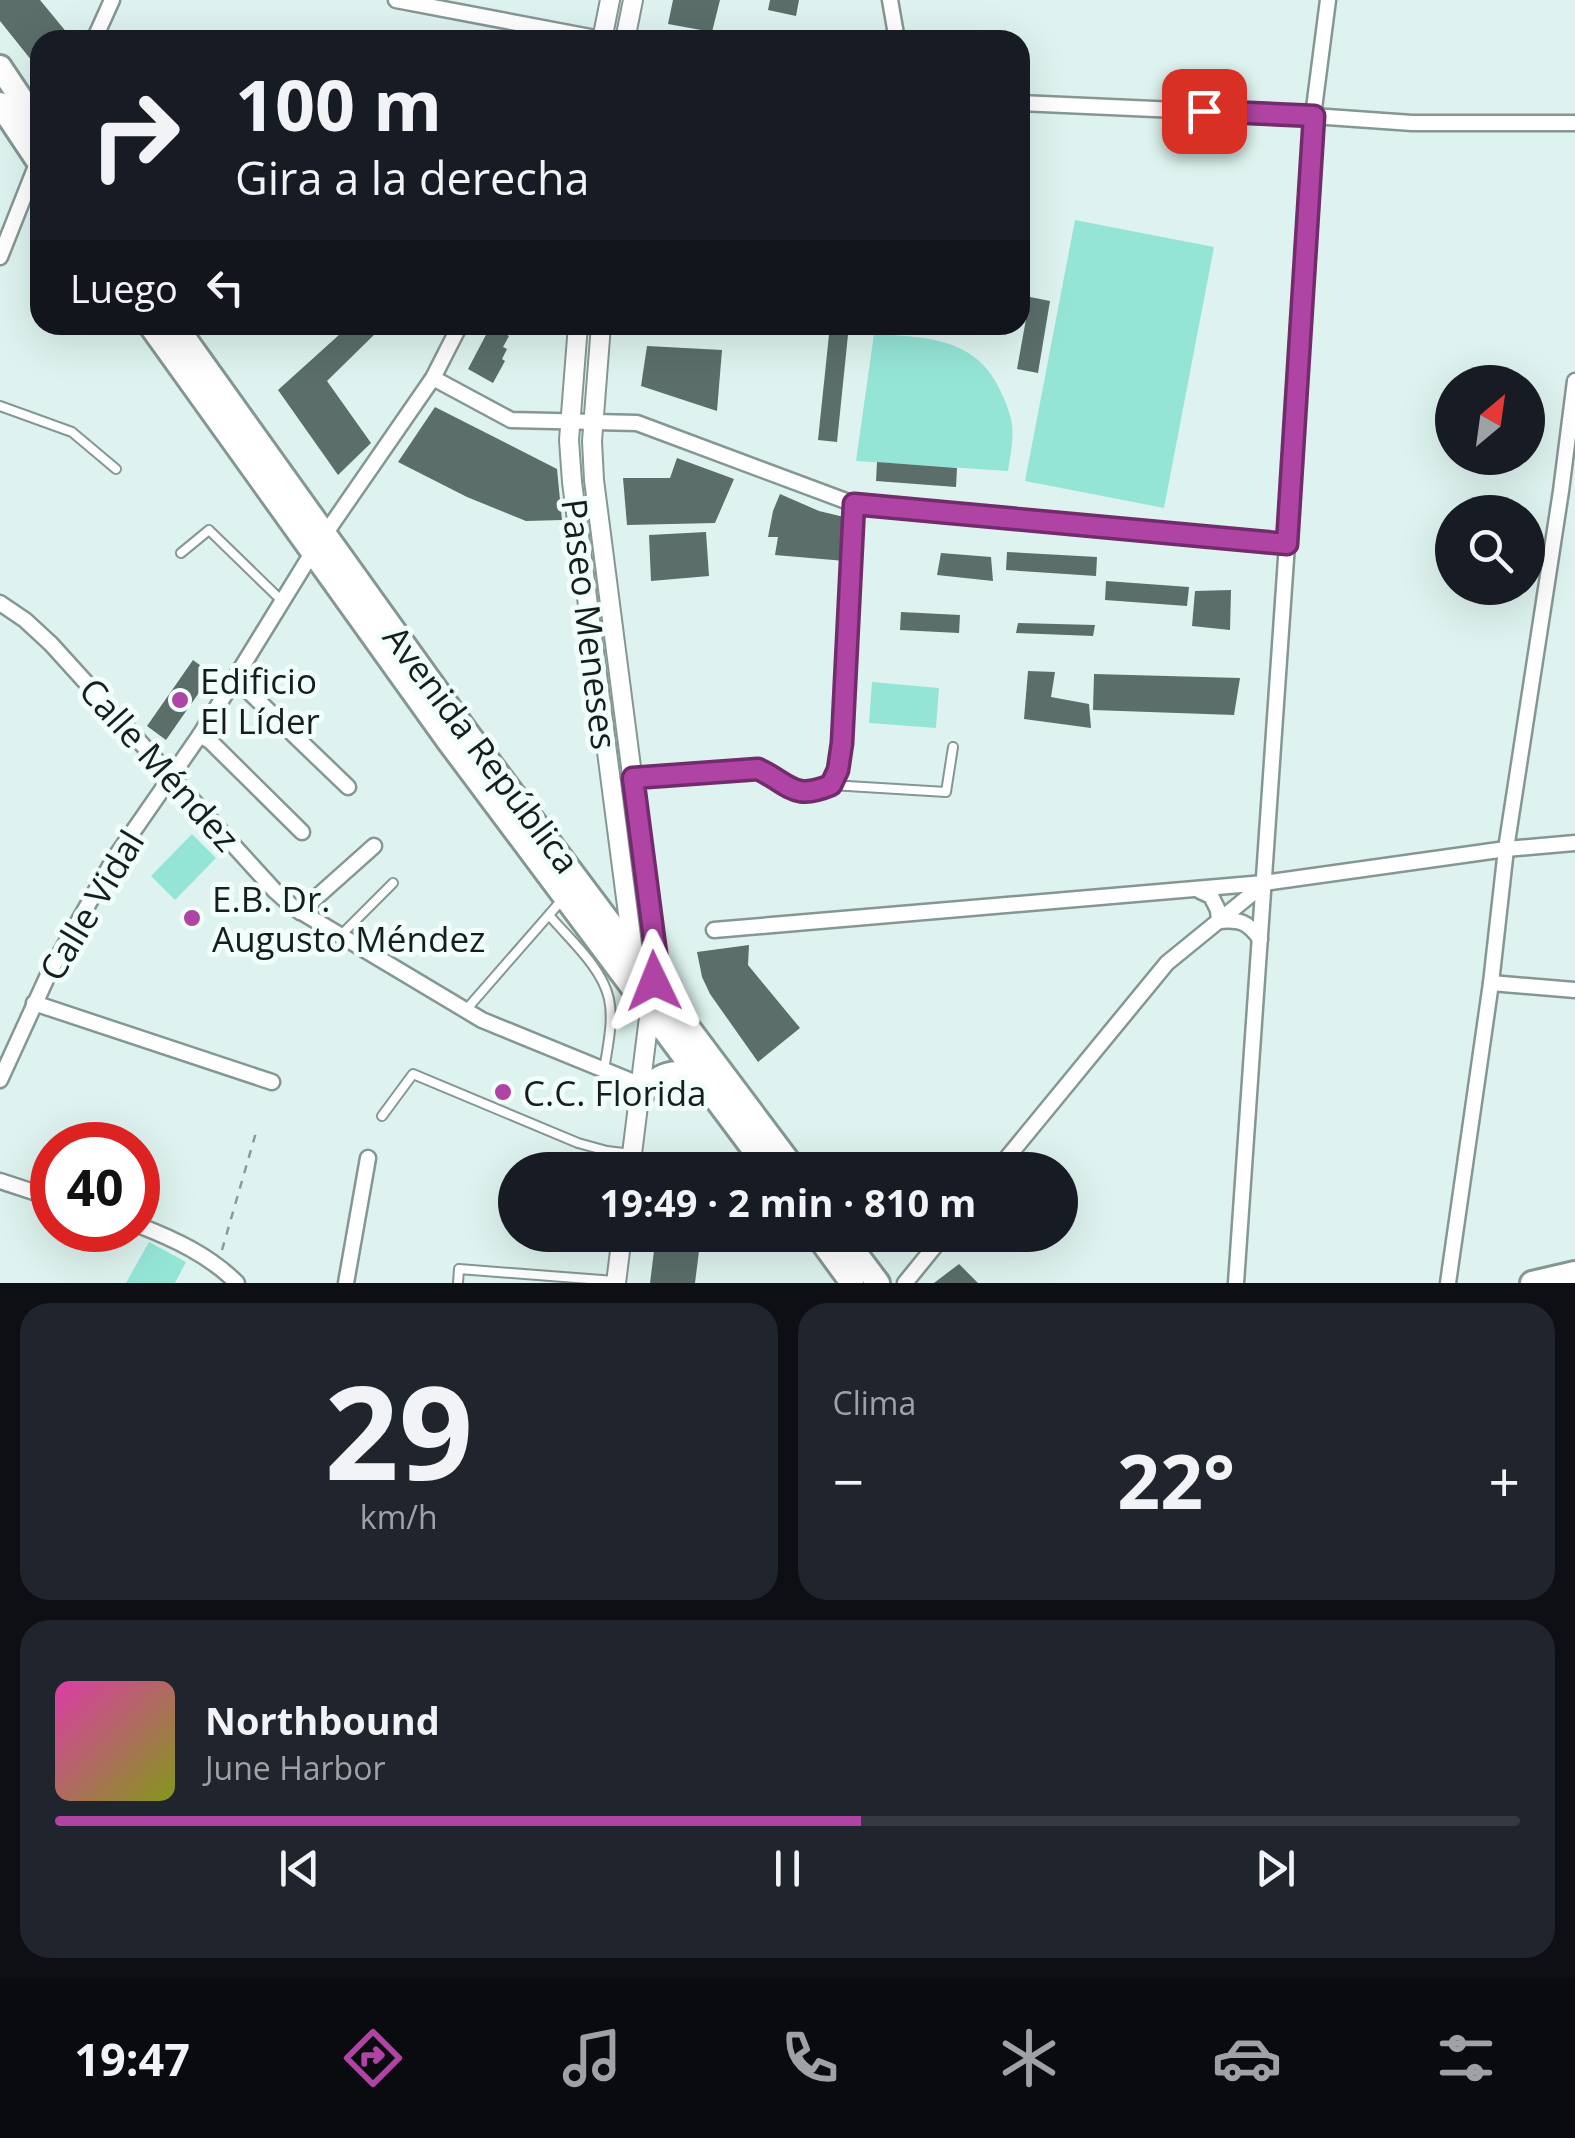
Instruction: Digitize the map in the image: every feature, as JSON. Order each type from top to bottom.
[{"type":"main road","points":[[0,67],[30,112]]},
{"type":"main road","points":[[0,104],[30,147]]},
{"type":"main road","name":"Avenida República","points":[[158,335],[465,730],[781,1152]]},
{"type":"main road","name":"Avenida República","points":[[183,335],[449,742],[756,1152]]},
{"type":"main road","points":[[640,1092],[666,1074],[690,1074],[707,1085]]},
{"type":"main road","points":[[829,1252],[852,1283]]},
{"type":"main road","points":[[855,1252],[878,1283]]},
{"type":"main road","points":[[1532,1283],[1575,1273]]},
{"type":"street","points":[[98,30],[112,0]]},
{"type":"street","points":[[396,0],[551,30]]},
{"type":"street","points":[[605,30],[610,0]]},
{"type":"street","points":[[627,30],[633,0]]},
{"type":"street","points":[[890,0],[895,30]]},
{"type":"street","points":[[1236,1283],[1314,116],[1328,0]]},
{"type":"street","points":[[1030,103],[1412,123],[1575,123]]},
{"type":"street","points":[[0,256],[30,182]]},
{"type":"street","name":"Calle Vidal","points":[[0,1080],[34,1003],[114,858],[200,734],[319,544],[434,378],[455,335]]},
{"type":"street","name":"Paseo Meneses","points":[[577,335],[569,440],[572,482],[633,952],[651,1010]]},
{"type":"street","name":"Paseo Meneses","points":[[600,335],[594,480],[656,954],[651,1010]]},
{"type":"street","points":[[434,378],[511,420],[637,423],[854,504],[1287,544]]},
{"type":"street","points":[[1448,1283],[1506,849],[1568,490],[1575,380]]},
{"type":"street","points":[[633,778],[758,769],[787,788],[813,792],[831,785],[842,743],[854,504]]},
{"type":"street","name":"Calle Méndez","points":[[0,603],[50,644],[275,891],[300,912],[466,1011],[502,1030],[604,1070],[640,1092]]},
{"type":"street","points":[[233,680],[244,686],[348,786]]},
{"type":"street","points":[[200,734],[302,832]]},
{"type":"street","points":[[714,930],[1264,884],[1506,849],[1575,843]]},
{"type":"street","points":[[300,912],[374,846]]},
{"type":"street","points":[[1012,1152],[1167,963],[1264,884]]},
{"type":"street","points":[[1198,890],[1211,896],[1218,921]]},
{"type":"street","points":[[1218,921],[1237,919],[1250,924],[1260,939]]},
{"type":"street","points":[[1491,983],[1575,990]]},
{"type":"street","points":[[34,1003],[272,1082]]},
{"type":"street","points":[[632,1152],[651,1010]]},
{"type":"street","points":[[346,1283],[368,1158]]},
{"type":"street","points":[[0,1181],[30,1191]]},
{"type":"street","points":[[160,1234],[218,1266],[237,1283]]},
{"type":"street","points":[[616,1282],[620,1252]]},
{"type":"street","points":[[904,1283],[930,1252]]},
{"type":"lane","points":[[0,406],[72,432],[116,469]]},
{"type":"lane","points":[[182,553],[209,530],[282,601]]},
{"type":"lane","points":[[831,785],[946,792],[953,747]]},
{"type":"lane","points":[[339,937],[393,883]]},
{"type":"lane","points":[[466,1011],[566,896]]},
{"type":"lane","points":[[549,916],[603,982],[610,1032],[604,1070]]},
{"type":"lane","points":[[382,1116],[413,1074],[578,1143],[609,1152]]},
{"type":"lane","points":[[458,1283],[459,1269],[535,1279],[616,1282]]},
{"type":"path","points":[[218,1266],[257,1129]]},
{"type":"green space","points":[[1075,220],[1214,247],[1164,508],[1025,481]]},
{"type":"green space","points":[[874,335],[948,344],[965,351],[992,375],[1012,424],[1008,471],[856,461]]},
{"type":"green space","points":[[872,682],[939,688],[936,728],[869,723]]},
{"type":"green space","points":[[192,834],[216,858],[175,900],[151,876]]},
{"type":"green space","points":[[160,1248],[186,1262],[175,1283],[126,1283],[143,1252],[160,1252]]},
{"type":"building","points":[[0,0],[40,0],[65,30],[30,30],[30,58],[0,21]]},
{"type":"building","points":[[673,0],[720,0],[712,30],[668,24]]},
{"type":"building","points":[[770,0],[799,0],[796,16],[768,10]]},
{"type":"building","points":[[1030,297],[1050,301],[1038,373],[1017,369],[1023,335],[1030,335]]},
{"type":"building","points":[[339,335],[374,335],[327,381],[371,443],[338,475],[278,390]]},
{"type":"building","points":[[486,335],[509,336],[503,347],[507,349],[502,359],[505,361],[493,383],[468,369]]},
{"type":"building","points":[[829,335],[848,335],[837,442],[818,440]]},
{"type":"building","points":[[647,346],[722,350],[717,411],[641,386]]},
{"type":"building","points":[[435,407],[557,469],[562,520],[526,521],[398,462]]},
{"type":"building","points":[[677,458],[734,479],[715,523],[627,525],[623,478],[670,478]]},
{"type":"building","points":[[877,462],[957,468],[956,487],[876,481]]},
{"type":"building","points":[[780,494],[844,517],[845,561],[775,555],[778,537],[768,537]]},
{"type":"building","points":[[706,532],[709,576],[651,581],[649,535]]},
{"type":"building","points":[[1007,552],[1097,557],[1096,576],[1006,570]]},
{"type":"building","points":[[941,553],[991,557],[993,581],[937,575]]},
{"type":"building","points":[[1106,581],[1189,587],[1187,606],[1105,600]]},
{"type":"building","points":[[1231,590],[1230,630],[1192,626],[1195,591]]},
{"type":"building","points":[[901,612],[960,615],[959,633],[900,630]]},
{"type":"building","points":[[1018,623],[1095,625],[1093,636],[1016,633]]},
{"type":"building","name":"Edificio El Líder","points":[[193,660],[212,674],[166,740],[147,726]]},
{"type":"building","points":[[1028,671],[1055,672],[1051,697],[1089,704],[1091,728],[1024,719]]},
{"type":"building","points":[[1094,674],[1240,678],[1234,715],[1093,710]]},
{"type":"building","points":[[749,945],[748,965],[800,1028],[758,1062],[710,994],[697,952]]},
{"type":"building","points":[[654,1252],[699,1252],[695,1283],[650,1283]]},
{"type":"building","points":[[959,1264],[978,1283],[934,1283]]},
{"type":"place","name":"Edificio El Líder","points":[[180,700]]},
{"type":"place","name":"E.B. Dr. Augusto Méndez","points":[[192,918]]},
{"type":"place","name":"C.C. Florida","points":[[503,1092]]},
{"type":"route","points":[[654,981],[656,954],[633,778],[758,769],[787,788],[813,792],[831,785],[842,743],[854,504],[1287,544],[1314,116],[1204,111]]}]
